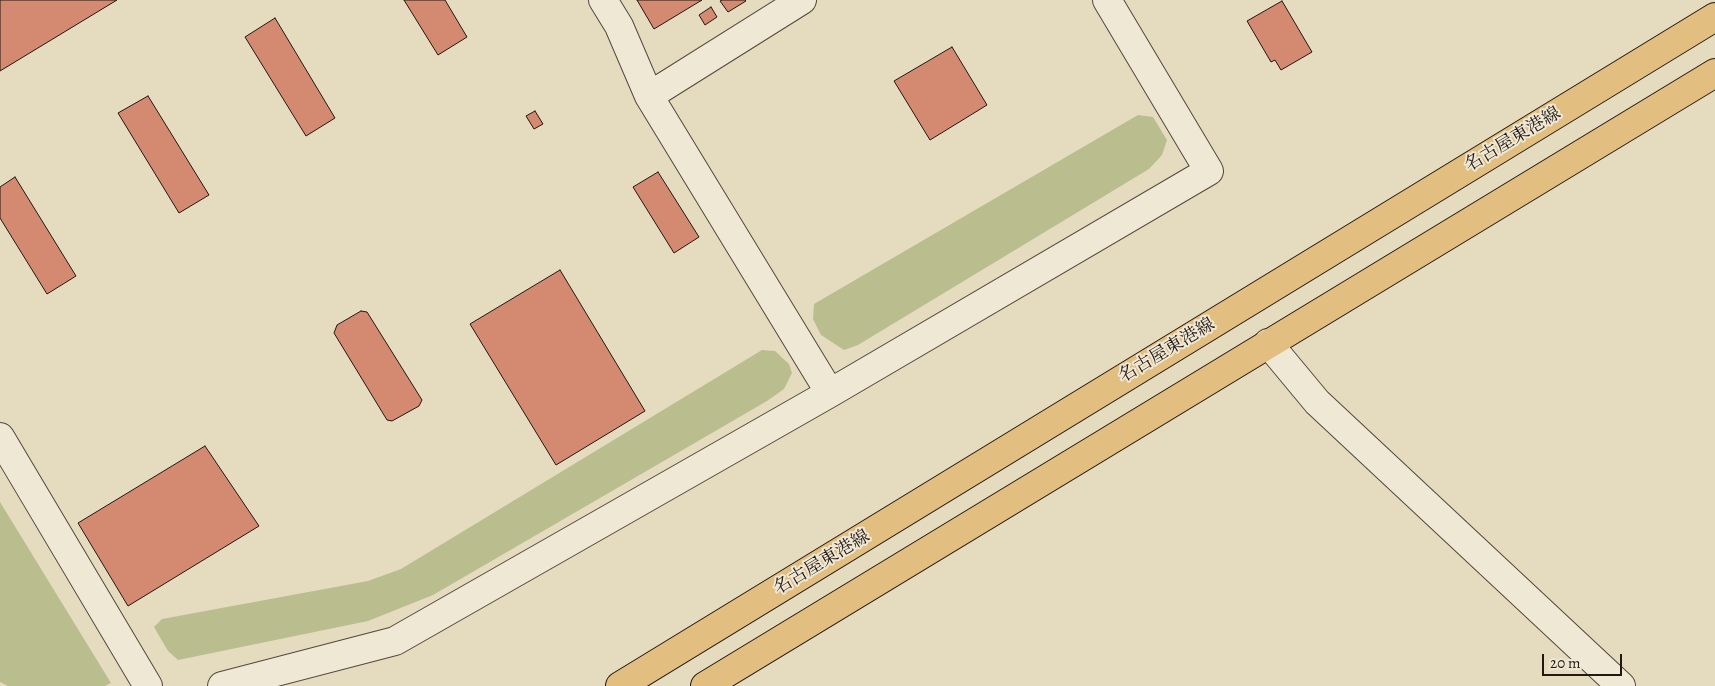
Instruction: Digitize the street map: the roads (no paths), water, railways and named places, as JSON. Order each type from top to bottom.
[{"type":"main road","name":"名古屋東港線","points":[[620,686],[1715,17]]},
{"type":"main road","points":[[720,682],[1268,343],[1715,73]]},
{"type":"street","points":[[603,0],[619,26],[649,96],[830,393]]},
{"type":"street","points":[[649,96],[802,0]]},
{"type":"street","points":[[222,686],[395,641],[830,393],[1209,171],[1107,0]]},
{"type":"street","points":[[1268,343],[1317,402],[1621,686]]},
{"type":"street","points":[[0,437],[148,686]]}]
